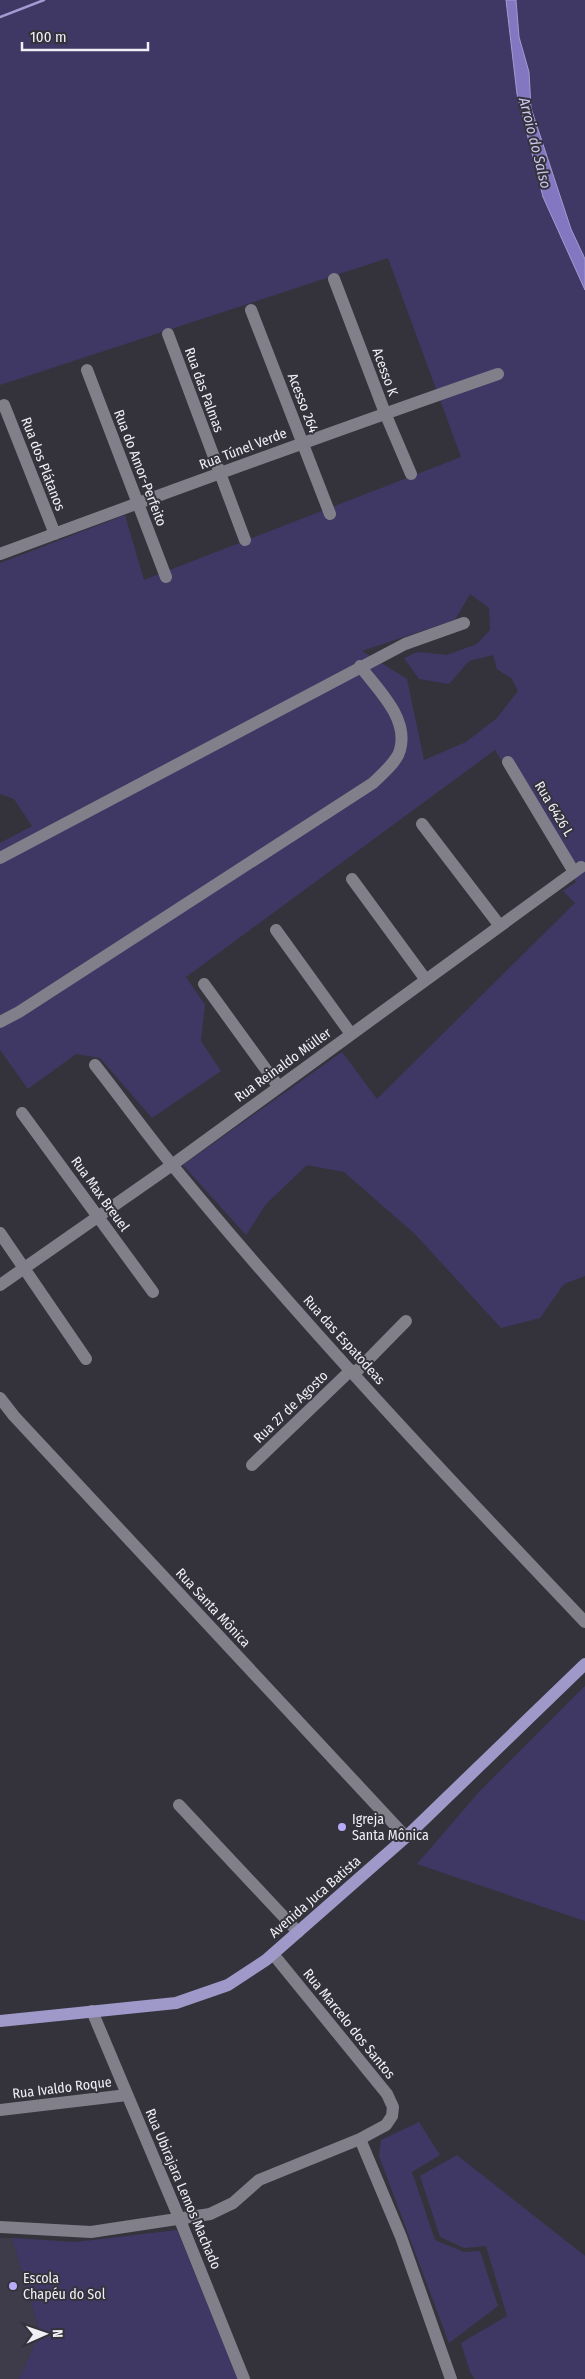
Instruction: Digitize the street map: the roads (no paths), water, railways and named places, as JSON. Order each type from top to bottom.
[{"type":"main road","name":"Avenida Juca Batista","points":[[0,2021],[176,2003],[228,1985],[273,1954],[406,1837],[585,1664]]},
{"type":"street","name":"Acesso K","points":[[334,279],[410,474]]},
{"type":"street","name":"Acesso 264","points":[[251,310],[328,510]]},
{"type":"street","name":"Rua das Palmas","points":[[168,334],[219,475],[245,540]]},
{"type":"street","name":"Rua do Amor-Perfeito","points":[[87,370],[166,577]]},
{"type":"street","name":"Rua Túnel Verde","points":[[0,554],[219,475],[302,442],[498,374]]},
{"type":"street","name":"Rua dos Plátanos","points":[[4,406],[55,534]]},
{"type":"street","points":[[0,858],[360,666],[405,644],[464,623]]},
{"type":"street","points":[[0,1022],[19,1012],[373,783],[400,752],[402,730],[396,713],[360,666]]},
{"type":"street","name":"Rua 6426 L","points":[[508,762],[578,869]]},
{"type":"street","points":[[422,824],[500,926]]},
{"type":"street","name":"Rua Reinaldo Müller","points":[[0,1285],[172,1165],[578,869]]},
{"type":"street","points":[[352,878],[426,980]]},
{"type":"street","points":[[276,930],[351,1034]]},
{"type":"street","points":[[204,984],[278,1086]]},
{"type":"street","name":"Rua das Espatodeas","points":[[95,1064],[172,1165],[267,1277],[352,1372],[585,1622]]},
{"type":"street","name":"Rua Max Breuel","points":[[22,1113],[153,1292]]},
{"type":"street","points":[[0,1232],[86,1359]]},
{"type":"street","name":"Rua 27 de Agosto","points":[[252,1465],[406,1321]]},
{"type":"street","name":"Rua Santa Mônica","points":[[0,1398],[20,1423],[406,1837]]},
{"type":"street","points":[[179,1805],[298,1932]]},
{"type":"street","name":"Rua Marcelo dos Santos","points":[[273,1954],[387,2094],[393,2107],[392,2116],[386,2125],[360,2139]]},
{"type":"street","name":"Rua Ubirajara Lemos Machado","points":[[92,2011],[180,2220],[244,2379]]},
{"type":"street","name":"Rua Ivaldo Roque","points":[[0,2110],[127,2095]]},
{"type":"street","points":[[0,2227],[91,2232],[210,2214],[232,2203],[259,2180],[360,2139],[401,2237],[451,2379]]},
{"type":"water","name":"Arroio do Salso","points":[[506,0],[516,0],[519,37],[529,72],[531,108],[571,229],[585,259],[585,290],[543,197],[517,94]]},
{"type":"waterway","points":[[0,17],[44,0]]},
{"type":"place","name":"Igreja Santa Mônica","points":[[342,1827]]},
{"type":"place","name":"Escola Chapéu do Sol","points":[[13,2286]]}]
